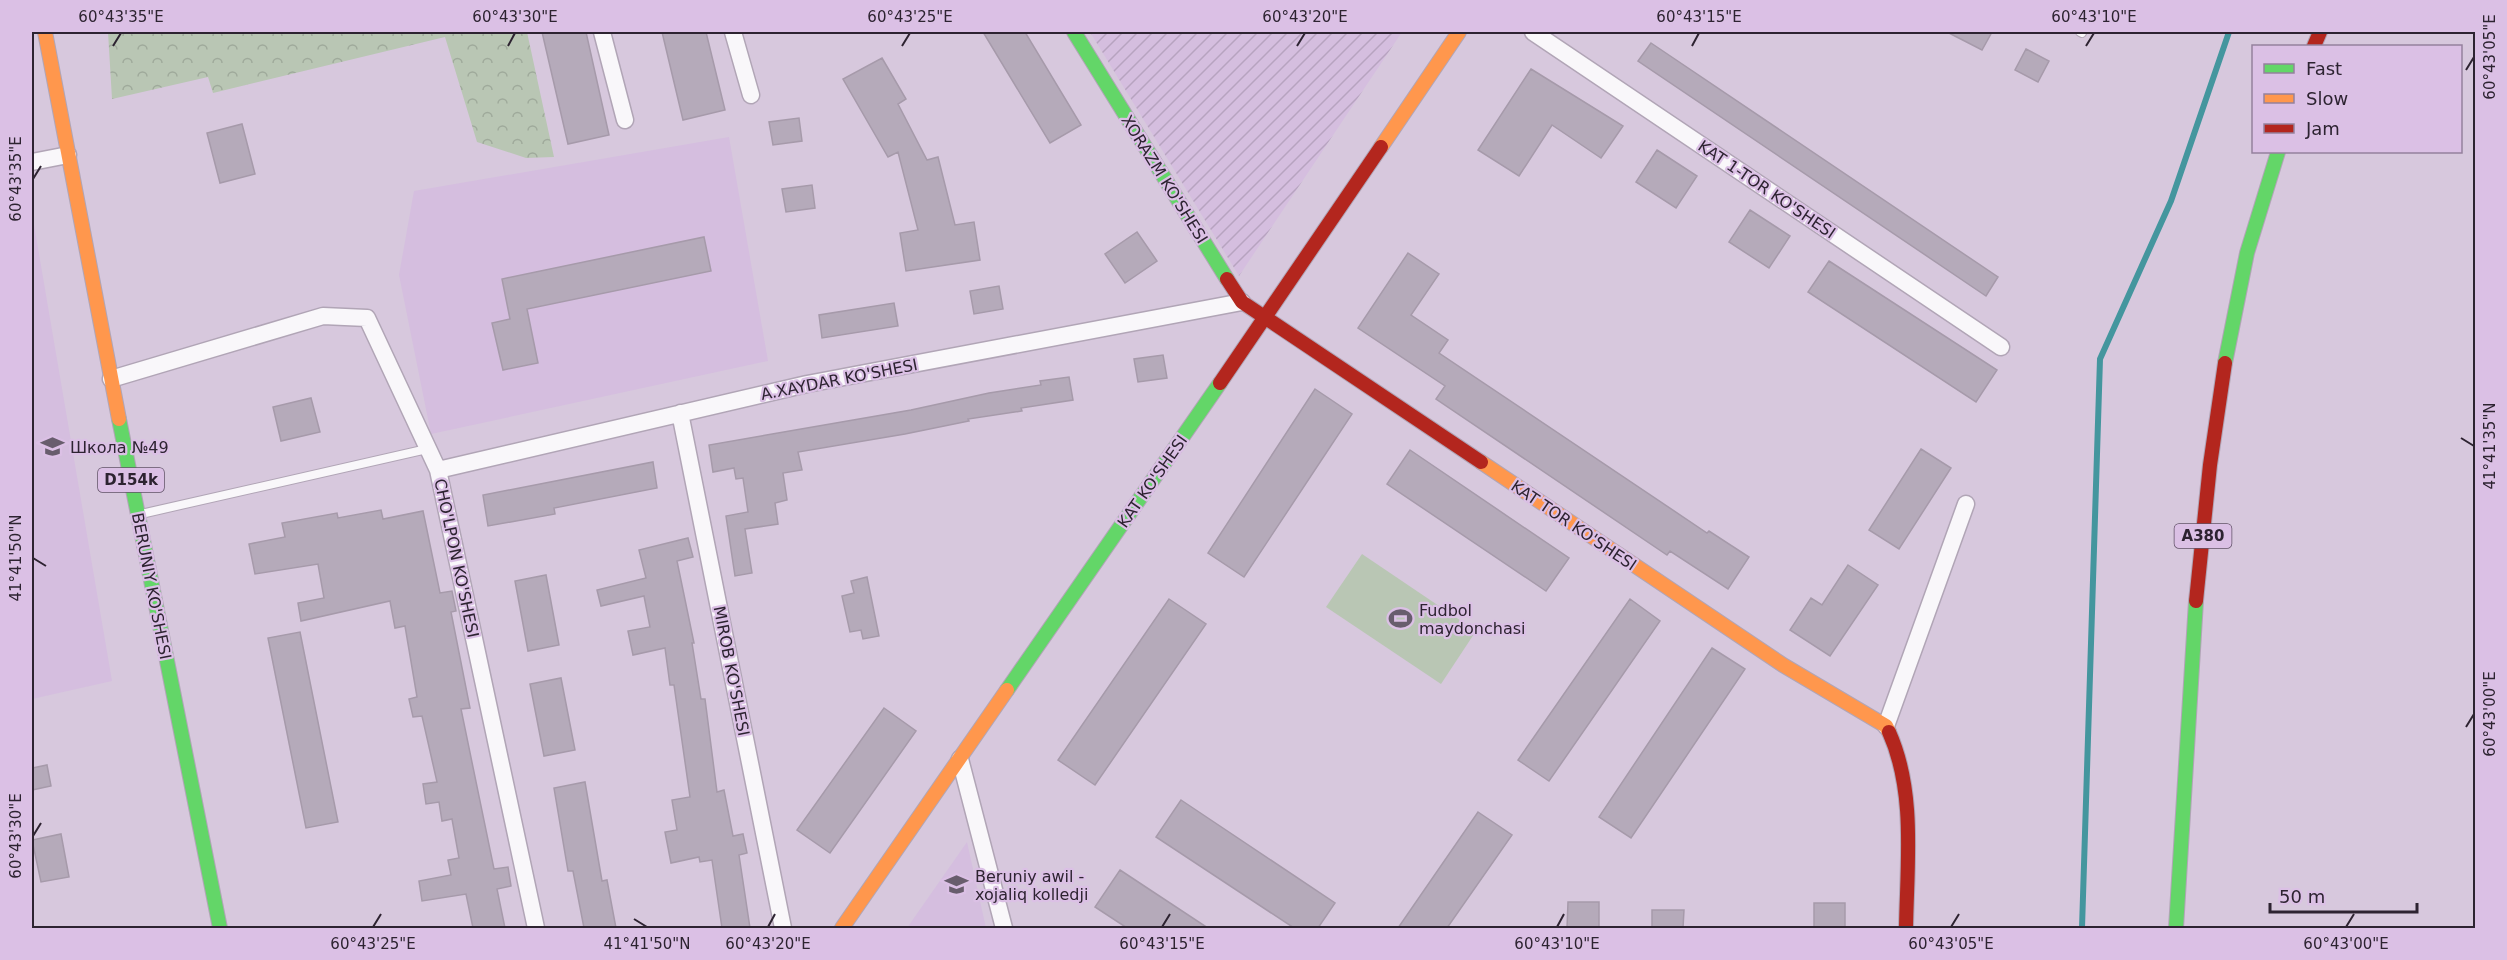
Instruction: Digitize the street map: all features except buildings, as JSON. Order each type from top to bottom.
[{"type":"main road","name":"BERUNIY KO'SHESI","points":[[45,32],[137,515],[220,928]]},
{"type":"main road","name":"XORAZM KO'SHESI","points":[[1074,32],[1242,302],[1265,318]]},
{"type":"main road","name":"KAT KO'SHESI","points":[[842,928],[1265,318],[1459,32]]},
{"type":"main road","name":"A380","points":[[2176,928],[2196,600],[2210,465],[2225,363],[2247,253],[2278,153]]},
{"type":"main road","name":"KAT TOR KO'SHESI","points":[[1265,318],[1783,664],[1886,726]]},
{"type":"main road","points":[[1886,726],[1892,737],[1906,787],[1906,928]]},
{"type":"street","points":[[602,32],[625,120]]},
{"type":"street","points":[[733,32],[751,95]]},
{"type":"street","name":"KAT 1-TOR KO'SHESI","points":[[1533,32],[2001,348]]},
{"type":"street","points":[[32,162],[68,155]]},
{"type":"street","name":"A.XAYDAR KO'SHESI","points":[[438,471],[807,384],[1242,302]]},
{"type":"street","name":"CHO'LPON KO'SHESI","points":[[111,379],[323,316],[367,318],[438,471],[536,928]]},
{"type":"street","name":"MIROB KO'SHESI","points":[[680,413],[783,928]]},
{"type":"street","points":[[1886,726],[1966,504]]},
{"type":"street","points":[[960,759],[1004,928]]},
{"type":"lane","points":[[137,515],[427,449]]},
{"type":"shaded area","points":[[1090,32],[1402,32],[1239,276]]},
{"type":"shaded area","points":[[729,137],[768,361],[431,434],[399,275],[414,191]]},
{"type":"shaded area","name":"Школа №49","points":[[32,213],[112,681],[32,699]]},
{"type":"shaded area","name":"Beruniy awil - xojaliq kolledji","points":[[967,842],[986,928],[907,928]]},
{"type":"green space","points":[[108,32],[527,32],[554,157],[526,158],[477,142],[445,37],[213,93],[208,77],[112,99]]},
{"type":"green space","name":"Fudbol maydonchasi","points":[[1362,554],[1476,631],[1441,684],[1326,607]]},
{"type":"waterway","points":[[2082,928],[2100,359],[2171,201],[2229,32]]},
{"type":"traffic: fast","points":[[1074,32],[1227,279]]},
{"type":"traffic: fast","points":[[2225,363],[2247,253],[2278,153]]},
{"type":"traffic: fast","points":[[1007,690],[1220,383]]},
{"type":"traffic: fast","points":[[119,419],[220,928]]},
{"type":"traffic: fast","points":[[2176,928],[2196,601]]},
{"type":"traffic: slow","points":[[45,32],[119,419]]},
{"type":"traffic: slow","points":[[1381,147],[1459,32]]},
{"type":"traffic: slow","points":[[1481,462],[1783,665],[1886,726],[1889,732]]},
{"type":"traffic: slow","points":[[842,928],[1007,690]]},
{"type":"traffic: jam","points":[[2314,45],[2320,32]]},
{"type":"traffic: jam","points":[[1220,383],[1381,147]]},
{"type":"traffic: jam","points":[[1227,279],[1242,302],[1481,462]]},
{"type":"traffic: jam","points":[[2196,601],[2210,465],[2225,363]]},
{"type":"traffic: jam","points":[[1889,732],[1898,755],[1907,804],[1906,928]]},
{"type":"place","name":"Школа №49","points":[[52,447]]},
{"type":"place","name":"Fudbol maydonchasi","points":[[1401,619]]},
{"type":"place","name":"Beruniy awil - xojaliq kolledji","points":[[957,885]]}]
